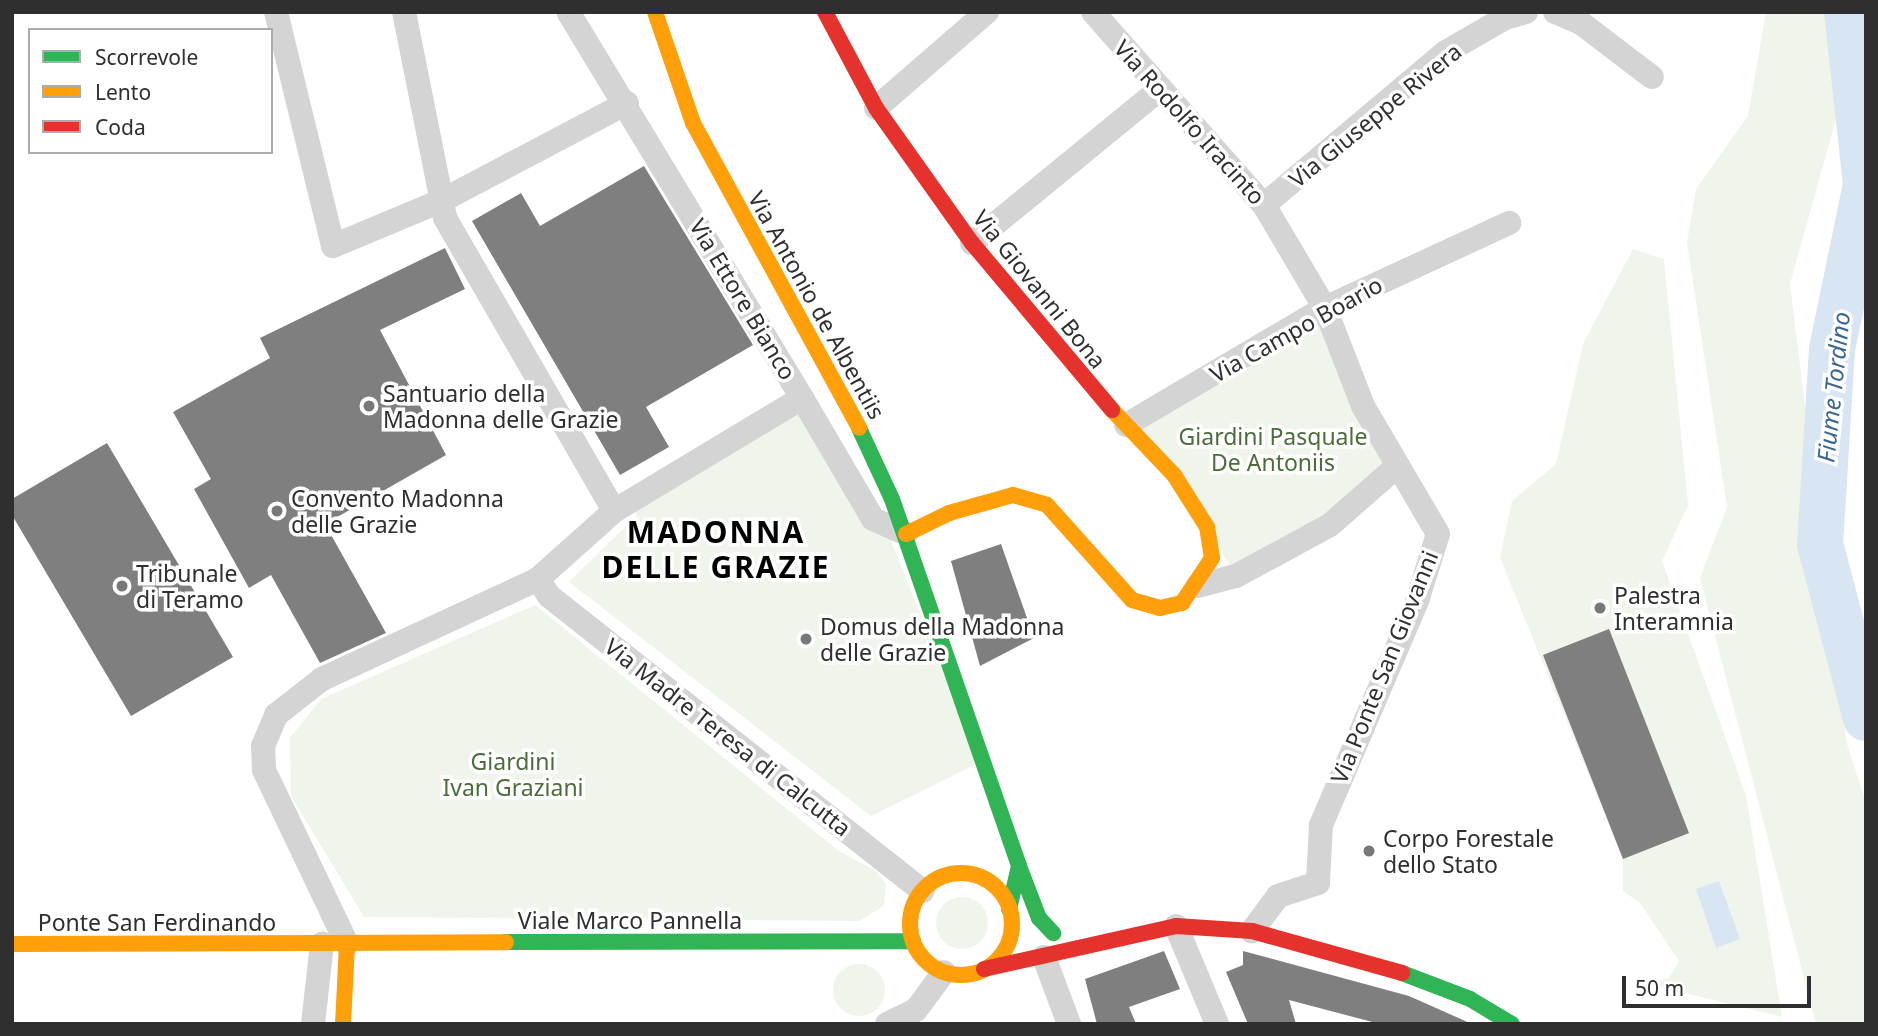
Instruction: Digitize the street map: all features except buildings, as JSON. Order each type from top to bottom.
[{"type":"main road","name":"Via Antonio de Albentiis","points":[[656,12],[693,123],[764,260],[832,371],[906,534],[1001,820],[1039,918],[1053,933]]},
{"type":"main road","name":"Via Giovanni Bona","points":[[825,12],[876,108],[972,243],[1076,373],[1174,475],[1206,527],[1212,558],[1198,586]]},
{"type":"main road","points":[[906,534],[949,513],[1013,495],[1057,513],[1132,600],[1160,608],[1182,603],[1198,586]]},
{"type":"main road","points":[[969,874],[990,854],[1001,820]]},
{"type":"main road","points":[[984,969],[1004,950],[1019,866]]},
{"type":"main road","points":[[1079,945],[1010,917],[998,890],[969,874],[940,877],[922,891],[910,915],[913,941],[925,960],[944,972],[964,975],[1044,957],[1079,945],[1176,926],[1252,931],[1415,977],[1470,999],[1512,1024]]},
{"type":"main road","name":"Viale Marco Pannella","points":[[312,945],[913,941]]},
{"type":"main road","name":"Ponte San Ferdinando","points":[[12,944],[312,945]]},
{"type":"main road","points":[[343,1024],[347,944]]},
{"type":"street","points":[[276,12],[332,246],[443,200],[627,103]]},
{"type":"street","points":[[404,12],[445,218],[614,511]]},
{"type":"street","name":"Via Ettore Bianco","points":[[347,944],[273,797],[263,746],[276,715],[298,695],[409,639],[538,579],[614,511],[802,398],[627,103],[568,12]]},
{"type":"street","points":[[876,108],[987,12]]},
{"type":"street","name":"Via Rodolfo Iracinto","points":[[1093,12],[1264,205],[1325,308]]},
{"type":"street","name":"Via Giuseppe Rivera","points":[[1264,205],[1446,52],[1505,18],[1526,12]]},
{"type":"street","points":[[1555,12],[1581,23],[1652,77]]},
{"type":"street","points":[[972,243],[1160,90]]},
{"type":"street","name":"Via Campo Boario","points":[[1126,425],[1325,308],[1509,223]]},
{"type":"street","name":"Via Ponte San Giovanni","points":[[1252,931],[1278,896],[1318,883],[1321,825],[1417,601],[1438,534],[1396,467],[1363,406],[1325,308]]},
{"type":"street","points":[[802,398],[873,519],[906,534]]},
{"type":"street","points":[[1198,586],[1236,576],[1330,525],[1396,467]]},
{"type":"street","name":"Via Madre Teresa di Calcutta","points":[[538,579],[549,596],[922,891]]},
{"type":"street","points":[[1176,926],[1217,1024]]},
{"type":"street","points":[[312,945],[313,1024]]},
{"type":"street","points":[[1044,957],[1069,1024]]},
{"type":"street","points":[[887,1024],[918,1017],[944,972]]},
{"type":"green space","points":[[1766,12],[1866,12],[1790,284],[1847,744],[1866,803],[1866,1024],[1816,1024],[1700,578],[1727,507],[1687,242],[1696,189],[1748,116]]},
{"type":"green space","name":"Palestra Interamnia","points":[[1633,249],[1664,259],[1688,505],[1662,561],[1746,795],[1782,1017],[1649,984],[1669,978],[1679,961],[1640,903],[1623,891],[1623,859],[1500,558],[1512,501],[1556,464],[1583,344]]},
{"type":"green space","name":"Giardini Pasquale De Antoniis","points":[[1325,308],[1396,467],[1236,576],[1192,503],[1126,425]]},
{"type":"green space","points":[[802,398],[885,526],[981,762],[871,816],[569,582],[637,515],[629,501]]},
{"type":"green space","name":"Giardini Ivan Graziani","points":[[535,605],[839,851],[876,871],[886,884],[884,906],[859,921],[364,917],[291,796],[290,738],[321,699]]},
{"type":"green space","points":[[962,897],[981,904],[988,923],[981,942],[962,949],[943,942],[936,923],[943,904]]},
{"type":"green space","points":[[859,964],[878,971],[885,990],[878,1009],[859,1016],[840,1009],[833,990],[840,971]]},
{"type":"water","points":[[1719,881],[1740,939],[1716,948],[1696,889]]},
{"type":"waterway","name":"Fiume Tordino","points":[[1847,12],[1866,185],[1832,349],[1820,544],[1866,718]]},
{"type":"traffic: fast","points":[[859,428],[892,499],[1019,866],[1009,909]]},
{"type":"traffic: fast","points":[[1019,866],[1039,918],[1053,933]]},
{"type":"traffic: fast","points":[[506,942],[913,941]]},
{"type":"traffic: fast","points":[[1402,973],[1470,999],[1512,1024]]},
{"type":"traffic: slow","points":[[655,12],[693,123],[859,428]]},
{"type":"traffic: slow","points":[[906,534],[949,513],[1013,495],[1047,505],[1132,600],[1160,608],[1182,603],[1212,558],[1207,527],[1174,475],[1112,410]]},
{"type":"traffic: slow","points":[[961,873],[980,877],[997,888],[1008,905],[1012,924],[1008,943],[997,960],[980,971],[961,975],[942,971],[925,960],[914,943],[910,924],[914,905],[925,888],[942,877],[961,873]]},
{"type":"traffic: slow","points":[[12,944],[506,942]]},
{"type":"traffic: slow","points":[[343,1024],[347,944]]},
{"type":"traffic: jam","points":[[825,12],[876,108],[972,243],[1112,410]]},
{"type":"traffic: jam","points":[[984,969],[1176,926],[1252,931],[1402,973]]},
{"type":"place","name":"Santuario della Madonna delle Grazie","points":[[369,406]]},
{"type":"place","name":"Convento Madonna delle Grazie","points":[[277,511]]},
{"type":"place","name":"Tribunale di Teramo","points":[[122,586]]},
{"type":"place","name":"Palestra Interamnia","points":[[1600,608]]},
{"type":"place","name":"Domus della Madonna delle Grazie","points":[[806,639]]},
{"type":"place","name":"Corpo Forestale dello Stato","points":[[1369,851]]},
{"type":"district","name":"MADONNA DELLE GRAZIE","points":[[716,549]]}]
